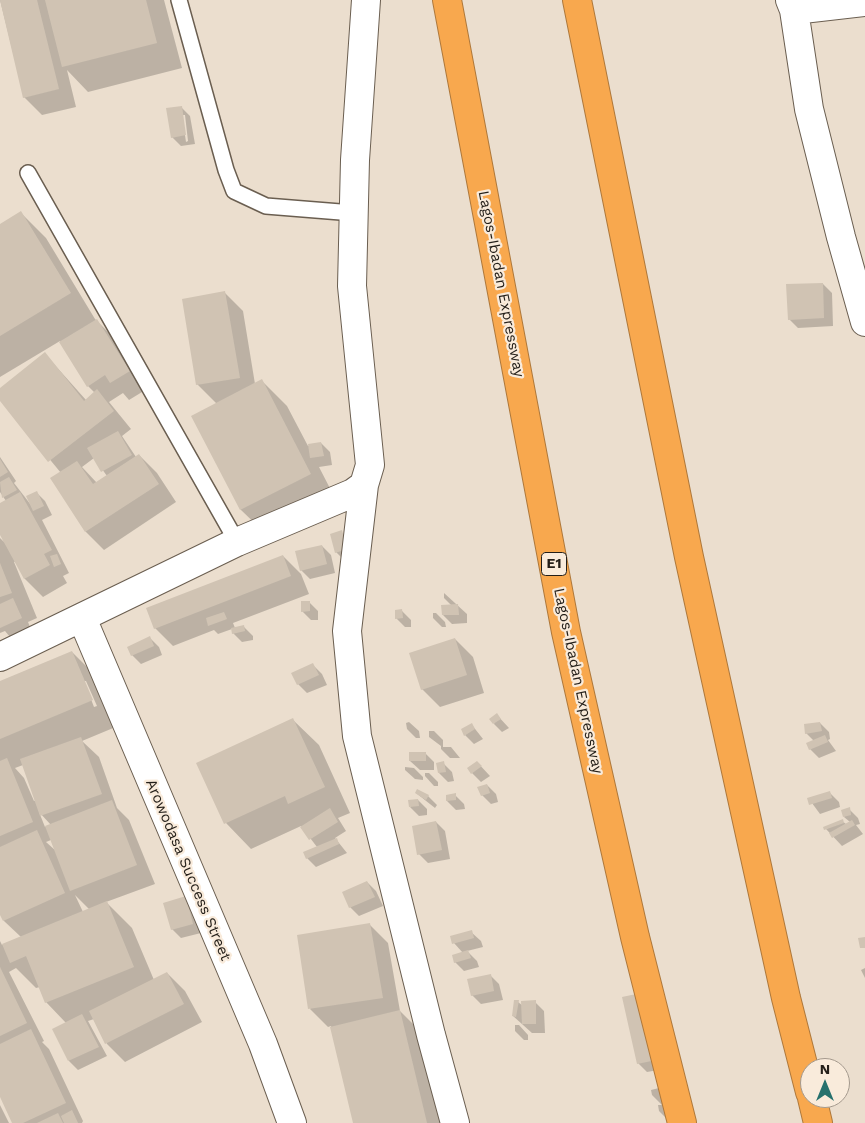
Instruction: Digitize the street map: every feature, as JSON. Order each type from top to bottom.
[{"type":"highway","name":"Lagos-Ibadan Expressway","points":[[447,0],[566,632],[635,937],[682,1123]]},
{"type":"highway","points":[[577,0],[689,557],[786,998],[801,1058]]},
{"type":"highway","points":[[814,1108],[818,1123]]},
{"type":"street","points":[[366,0],[355,160],[352,286],[370,465],[364,485],[347,632],[357,736],[430,1035],[455,1123]]},
{"type":"street","points":[[865,2],[792,5],[809,109],[841,237],[865,322]]},
{"type":"street","points":[[0,657],[237,542],[354,493],[364,485]]},
{"type":"street","name":"Arowodasa Success Street","points":[[82,618],[263,1044],[292,1123]]},
{"type":"lane","points":[[179,0],[226,170],[234,191],[266,206],[354,213]]},
{"type":"lane","points":[[28,173],[237,542]]},
{"type":"building","points":[[0,0],[37,0],[59,89],[23,98]]},
{"type":"building","points":[[45,0],[146,0],[157,43],[62,67]]},
{"type":"building","points":[[182,106],[186,135],[171,138],[166,108]]},
{"type":"building","points":[[21,211],[71,293],[0,336],[0,224]]},
{"type":"building","points":[[823,283],[824,318],[788,320],[786,284]]},
{"type":"building","points":[[225,291],[240,378],[196,385],[182,299]]},
{"type":"building","points":[[97,319],[130,371],[110,383],[105,375],[87,387],[59,342]]},
{"type":"building","points":[[45,352],[84,401],[97,389],[114,411],[48,462],[0,401],[0,388]]},
{"type":"building","points":[[262,379],[311,474],[240,510],[191,416]]},
{"type":"building","points":[[118,431],[132,455],[101,472],[87,448]]},
{"type":"building","points":[[321,442],[324,456],[310,458],[308,444]]},
{"type":"building","points":[[139,454],[159,484],[85,532],[50,478],[77,461],[93,484]]},
{"type":"building","points":[[0,459],[8,472],[0,477]]},
{"type":"building","points":[[9,477],[17,490],[2,498],[0,482]]},
{"type":"building","points":[[37,491],[44,506],[33,511],[26,496]]},
{"type":"building","points":[[20,492],[52,550],[44,554],[50,565],[24,579],[0,535],[0,503]]},
{"type":"building","points":[[342,530],[347,549],[335,553],[330,534]]},
{"type":"building","points":[[322,545],[327,564],[300,571],[295,551]]},
{"type":"building","points":[[57,554],[61,564],[54,567],[50,556]]},
{"type":"building","points":[[283,555],[291,576],[154,629],[146,608]]},
{"type":"building","points":[[0,563],[12,593],[0,597]]},
{"type":"building","points":[[13,598],[22,618],[0,628],[0,604]]},
{"type":"building","points":[[301,601],[310,601],[310,611],[301,612]]},
{"type":"building","points":[[458,604],[459,615],[442,615],[441,605]]},
{"type":"building","points":[[402,609],[403,618],[395,619],[395,610]]},
{"type":"building","points":[[224,612],[227,619],[208,626],[206,618]]},
{"type":"building","points":[[244,625],[245,631],[232,634],[231,628]]},
{"type":"building","points":[[150,636],[154,646],[131,656],[127,647]]},
{"type":"building","points":[[455,638],[467,675],[421,690],[409,653]]},
{"type":"building","points":[[72,651],[93,700],[0,739],[0,681]]},
{"type":"building","points":[[313,663],[319,675],[297,685],[291,673]]},
{"type":"building","points":[[497,713],[501,719],[493,724],[489,719]]},
{"type":"building","points":[[293,718],[325,787],[288,804],[285,796],[224,824],[196,763]]},
{"type":"building","points":[[820,722],[822,731],[805,734],[804,724]]},
{"type":"building","points":[[472,723],[475,729],[464,736],[461,729]]},
{"type":"building","points":[[825,735],[828,742],[809,750],[806,743]]},
{"type":"building","points":[[81,737],[102,794],[40,816],[20,759]]},
{"type":"building","points":[[409,752],[426,752],[426,761],[409,761]]},
{"type":"building","points":[[7,758],[33,822],[0,836],[0,761]]},
{"type":"building","points":[[444,761],[446,772],[438,773],[436,763]]},
{"type":"building","points":[[477,761],[482,766],[471,774],[467,768]]},
{"type":"building","points":[[487,784],[490,793],[481,796],[477,787]]},
{"type":"building","points":[[417,789],[429,795],[426,800],[415,793]]},
{"type":"building","points":[[830,791],[832,798],[809,805],[807,798]]},
{"type":"building","points":[[456,793],[456,800],[446,801],[446,795]]},
{"type":"building","points":[[418,799],[419,806],[409,807],[408,800]]},
{"type":"building","points":[[112,800],[137,865],[70,891],[45,826]]},
{"type":"building","points":[[850,807],[851,815],[843,817],[841,810]]},
{"type":"building","points":[[330,808],[338,822],[309,840],[300,827]]},
{"type":"building","points":[[843,819],[844,823],[824,830],[823,827]]},
{"type":"building","points":[[852,820],[855,825],[832,838],[829,833]]},
{"type":"building","points":[[436,821],[442,850],[417,855],[412,826]]},
{"type":"building","points":[[37,830],[65,893],[3,921],[0,915],[0,847]]},
{"type":"building","points":[[337,838],[339,844],[306,859],[303,852]]},
{"type":"building","points":[[367,881],[375,897],[349,908],[342,892]]},
{"type":"building","points":[[186,896],[193,924],[171,930],[163,903]]},
{"type":"building","points":[[107,901],[134,967],[45,1003],[26,956],[10,963],[2,944]]},
{"type":"building","points":[[370,923],[383,998],[308,1009],[297,935]]},
{"type":"building","points":[[472,930],[474,938],[452,944],[450,936]]},
{"type":"building","points":[[865,937],[865,948],[860,948],[858,938]]},
{"type":"building","points":[[468,950],[471,958],[454,963],[452,955]]},
{"type":"building","points":[[0,967],[27,1023],[0,1036]]},
{"type":"building","points":[[167,972],[184,1004],[105,1044],[89,1011]]},
{"type":"building","points":[[491,974],[494,991],[471,996],[467,979]]},
{"type":"building","points":[[641,993],[656,1060],[637,1064],[622,997]]},
{"type":"building","points":[[514,1000],[519,1000],[516,1017],[512,1016]]},
{"type":"building","points":[[536,1000],[536,1024],[522,1024],[521,1001]]},
{"type":"building","points":[[400,1010],[427,1123],[353,1123],[330,1027]]},
{"type":"building","points":[[82,1014],[99,1047],[68,1061],[52,1029]]},
{"type":"building","points":[[31,1029],[66,1103],[23,1123],[12,1123],[0,1097],[0,1044]]},
{"type":"building","points":[[72,1110],[78,1123],[64,1123],[61,1116]]},
{"type":"building","points":[[58,1113],[63,1123],[37,1123]]}]
